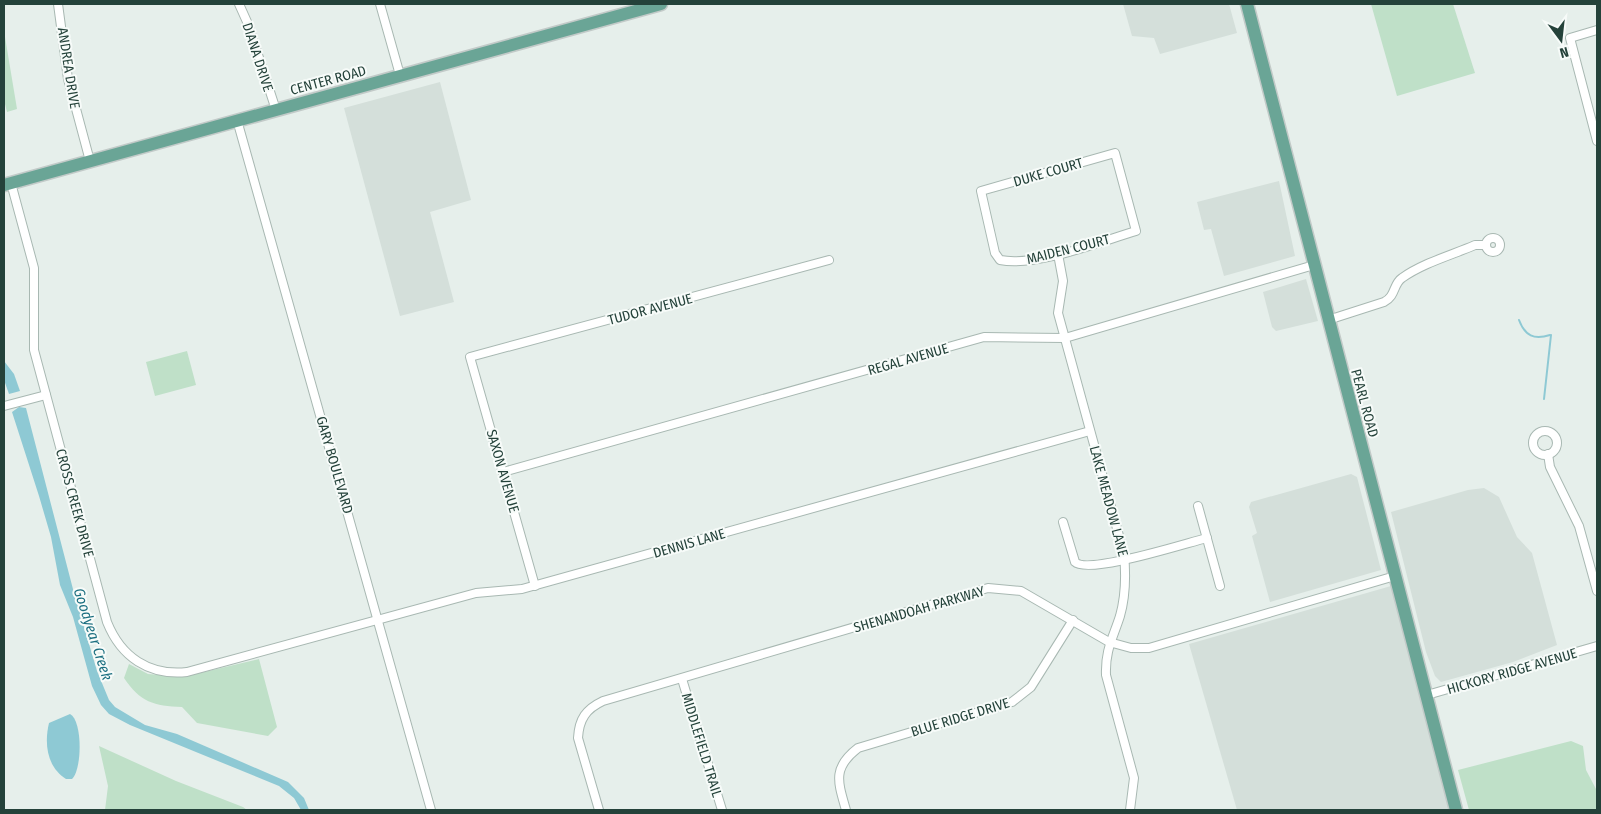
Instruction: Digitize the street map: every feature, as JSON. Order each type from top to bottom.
[{"type":"main road","name":"CENTER ROAD","points":[[8,184],[400,76],[637,7],[661,4]]},
{"type":"main road","name":"PEARL ROAD","points":[[1247,4],[1456,810]]},
{"type":"street","name":"ANDREA DRIVE","points":[[58,4],[68,79],[90,161]]},
{"type":"street","name":"DIANA DRIVE","points":[[239,4],[248,24],[276,110]]},
{"type":"street","points":[[380,4],[400,76]]},
{"type":"street","points":[[1597,30],[1570,38],[1597,141]]},
{"type":"street","name":"GARY BOULEVARD","points":[[237,120],[432,810]]},
{"type":"street","name":"DUKE COURT","points":[[1000,260],[995,253],[981,191],[1115,153],[1136,231]]},
{"type":"street","name":"CROSS CREEK DRIVE","points":[[8,184],[34,268],[34,350],[112,636],[126,654],[142,666],[166,673],[176,673],[286,645]]},
{"type":"street","name":"MAIDEN COURT","points":[[1000,260],[1009,262],[1036,260],[1136,231]]},
{"type":"street","points":[[1328,320],[1384,302],[1392,297],[1396,284],[1406,276],[1475,245],[1486,245]]},
{"type":"street","name":"LAKE MEADOW LANE","points":[[1058,254],[1063,280],[1058,313],[1125,560],[1123,604],[1105,658],[1106,675],[1134,778],[1130,810]]},
{"type":"street","name":"TUDOR AVENUE","points":[[470,357],[829,260]]},
{"type":"street","name":"REGAL AVENUE","points":[[503,472],[984,337],[1064,338],[1314,265]]},
{"type":"street","name":"SAXON AVENUE","points":[[470,357],[535,586]]},
{"type":"street","points":[[4,406],[46,395]]},
{"type":"street","name":"DENNIS LANE","points":[[286,645],[476,593],[535,586],[1090,431]]},
{"type":"street","points":[[1548,454],[1550,467],[1579,526],[1597,590]]},
{"type":"street","points":[[1198,506],[1220,586]]},
{"type":"street","points":[[1063,522],[1075,562],[1078,565],[1087,566],[1125,560],[1207,538]]},
{"type":"street","name":"SHENANDOAH PARKWAY","points":[[600,810],[578,738],[578,727],[590,707],[603,701],[988,588],[1021,591],[1109,642],[1131,648],[1149,648],[1395,576]]},
{"type":"street","name":"BLUE RIDGE DRIVE","points":[[846,810],[838,774],[844,761],[858,748],[1012,702],[1032,687],[1072,620]]},
{"type":"street","name":"HICKORY RIDGE AVENUE","points":[[1426,695],[1597,646]]},
{"type":"street","name":"MIDDLEFIELD TRAIL","points":[[682,679],[722,810]]},
{"type":"shaded area","points":[[1123,4],[1229,4],[1237,33],[1160,54],[1154,38],[1132,36]]},
{"type":"shaded area","points":[[440,82],[471,200],[430,212],[454,302],[400,316],[344,108]]},
{"type":"shaded area","points":[[1279,181],[1295,256],[1224,276],[1211,229],[1204,230],[1197,202]]},
{"type":"shaded area","points":[[1306,279],[1318,321],[1276,331],[1272,327],[1263,292]]},
{"type":"shaded area","points":[[1351,474],[1357,477],[1381,570],[1270,602],[1252,536],[1257,533],[1249,507],[1251,502]]},
{"type":"shaded area","points":[[1484,488],[1499,497],[1517,537],[1532,553],[1557,645],[1513,662],[1441,682],[1435,676],[1426,652],[1391,512],[1468,490]]},
{"type":"shaded area","points":[[1391,586],[1449,810],[1237,810],[1189,644]]},
{"type":"green space","points":[[1371,4],[1453,4],[1475,73],[1397,96]]},
{"type":"green space","points":[[4,31],[17,109],[7,112],[4,100]]},
{"type":"green space","points":[[187,351],[196,385],[155,396],[146,362]]},
{"type":"green space","points":[[259,659],[277,727],[268,736],[197,723],[182,707],[156,704],[148,701],[136,693],[124,678],[129,664],[148,674],[183,677]]},
{"type":"green space","points":[[1571,741],[1583,746],[1586,770],[1596,789],[1597,810],[1469,810],[1458,770]]},
{"type":"green space","points":[[99,746],[176,781],[247,810],[105,810],[108,786]]},
{"type":"water","points":[[4,361],[14,374],[20,391],[9,394],[4,380]]},
{"type":"water","points":[[19,407],[26,408],[74,593],[97,671],[109,700],[115,707],[145,725],[177,734],[288,782],[304,798],[309,810],[301,810],[294,798],[279,786],[130,725],[109,714],[101,705],[92,686],[73,617],[60,585],[51,537],[12,412]]},
{"type":"water","points":[[70,714],[77,726],[80,746],[78,766],[75,774],[72,779],[66,779],[51,762],[47,739],[49,723]]},
{"type":"waterway","points":[[1519,320],[1524,330],[1535,337],[1550,335]]},
{"type":"waterway","points":[[1544,399],[1551,335]]},
{"type":"water label","name":"Goodyear Creek","points":[[93,634]]}]
